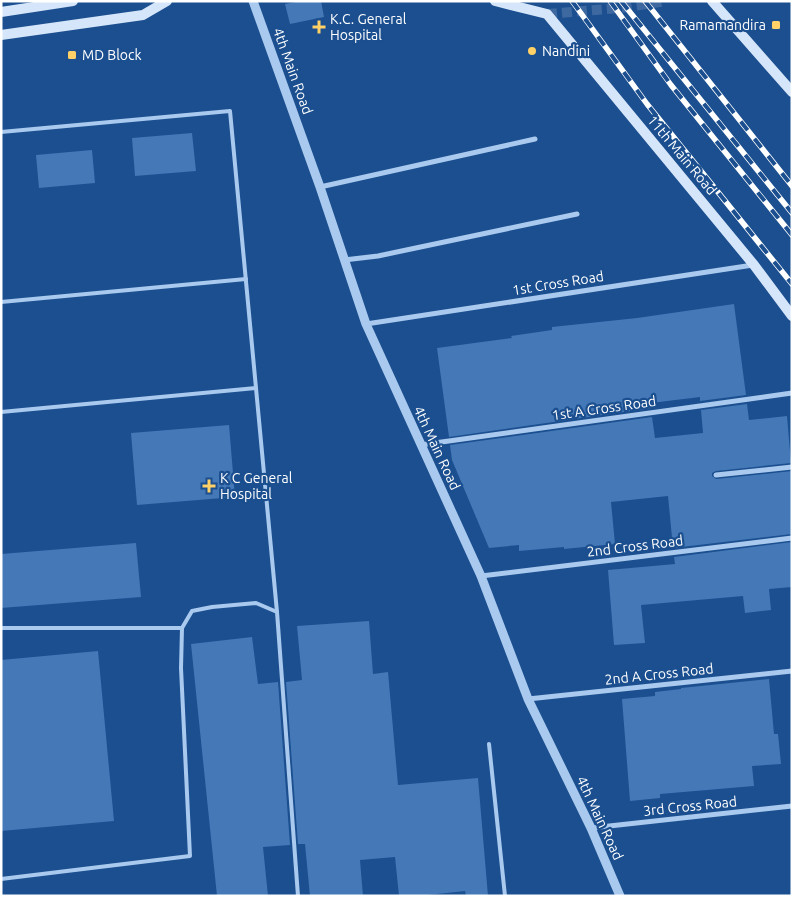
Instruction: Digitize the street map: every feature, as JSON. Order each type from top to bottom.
[{"type":"main road","points":[[1,12],[73,1]]},
{"type":"main road","points":[[1,35],[143,15],[167,1]]},
{"type":"main road","name":"11th Main Road","points":[[495,1],[547,14],[754,265],[792,316]]},
{"type":"main road","points":[[712,1],[792,92]]},
{"type":"street","name":"4th Main Road","points":[[253,1],[320,187],[366,324],[481,576],[528,699],[591,828],[620,896]]},
{"type":"street","points":[[320,187],[536,139]]},
{"type":"street","points":[[344,260],[378,256],[577,214]]},
{"type":"street","name":"1st Cross Road","points":[[366,324],[754,265]]},
{"type":"street","name":"1st A Cross Road","points":[[420,445],[792,393]]},
{"type":"street","points":[[716,475],[792,467]]},
{"type":"street","name":"2nd Cross Road","points":[[481,576],[792,538]]},
{"type":"street","name":"2nd A Cross Road","points":[[528,699],[792,671]]},
{"type":"street","name":"3rd Cross Road","points":[[591,828],[792,806]]},
{"type":"lane","points":[[1,132],[230,111],[276,612],[298,896]]},
{"type":"lane","points":[[1,302],[246,279]]},
{"type":"lane","points":[[1,412],[256,388]]},
{"type":"lane","points":[[1,879],[190,856],[181,668],[182,628],[192,611],[212,607],[256,603],[276,612]]},
{"type":"lane","points":[[1,628],[182,628]]},
{"type":"lane","points":[[489,744],[505,896]]},
{"type":"building","points":[[301,1],[321,1],[324,17],[290,24],[285,4]]},
{"type":"building","points":[[192,133],[196,171],[135,176],[132,138]]},
{"type":"building","points":[[92,150],[95,183],[39,188],[36,155]]},
{"type":"building","points":[[734,304],[746,395],[700,401],[700,397],[651,403],[651,408],[449,437],[437,348],[512,338],[511,336],[552,330],[552,327],[637,318]]},
{"type":"building","points":[[747,404],[749,420],[787,416],[791,463],[716,471],[712,473],[712,476],[716,479],[792,471],[792,534],[673,548],[668,496],[611,502],[615,544],[519,551],[519,545],[489,548],[452,460],[450,445],[652,417],[655,438],[703,433],[701,410]]},
{"type":"building","points":[[229,425],[235,497],[137,505],[131,433]]},
{"type":"building","points":[[792,542],[792,587],[769,589],[771,610],[745,613],[743,596],[641,605],[645,643],[614,645],[608,570],[675,564],[674,557]]},
{"type":"building","points":[[136,543],[141,597],[1,608],[1,554]]},
{"type":"building","points":[[369,621],[373,674],[388,672],[398,785],[478,778],[488,896],[466,896],[465,891],[399,896],[395,857],[360,860],[363,896],[310,896],[305,844],[298,844],[286,682],[302,680],[297,626]]},
{"type":"building","points":[[252,637],[258,684],[278,682],[290,845],[263,847],[268,896],[217,896],[191,644]]},
{"type":"building","points":[[98,651],[114,821],[1,831],[1,660]]},
{"type":"building","points":[[769,679],[774,734],[778,734],[781,764],[752,766],[754,786],[660,794],[660,798],[630,801],[622,699],[655,696],[655,692],[681,688]]},
{"type":"tunnel","points":[[547,14],[620,8],[666,1]]},
{"type":"railway","points":[[572,1],[647,104],[792,284]]},
{"type":"railway","points":[[610,1],[671,85],[792,235]]},
{"type":"railway","points":[[621,1],[792,213]]},
{"type":"railway","points":[[645,1],[792,186]]},
{"type":"place","name":"Ramamandira","points":[[776,25]]},
{"type":"place","name":"K.C. General Hospital","points":[[319,27]]},
{"type":"place","name":"Nandini","points":[[532,51]]},
{"type":"place","name":"MD Block","points":[[72,55]]},
{"type":"place","name":"K C General Hospital","points":[[209,486]]}]
